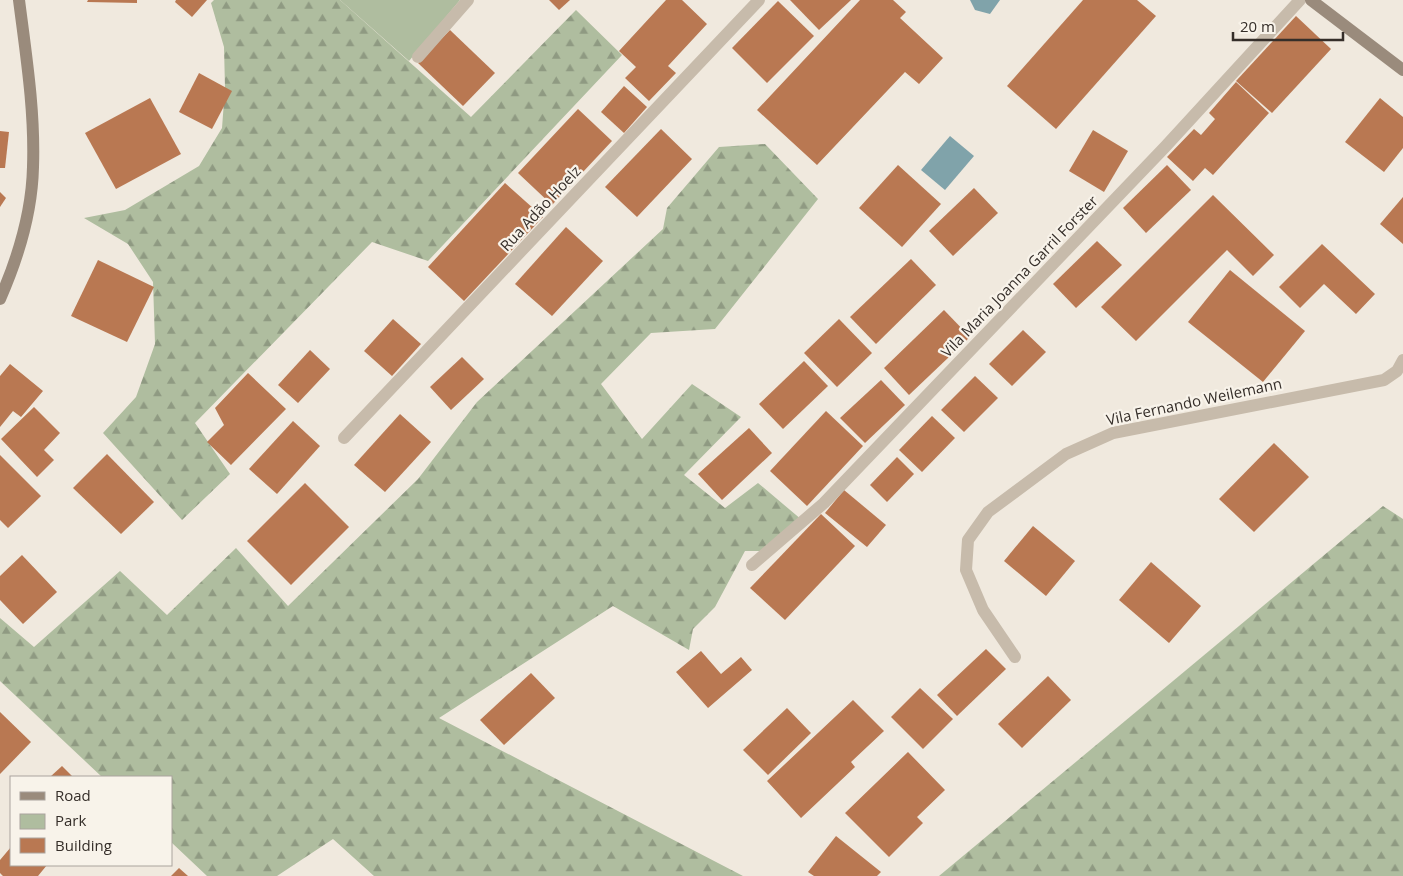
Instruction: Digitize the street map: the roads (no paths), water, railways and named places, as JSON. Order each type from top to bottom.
[{"type":"street","points":[[0,299],[18,250],[29,207],[34,168],[33,128],[20,0]]},
{"type":"street","points":[[418,57],[468,0]]},
{"type":"street","name":"Rua Adão Hoelz","points":[[344,438],[759,0]]},
{"type":"street","name":"Vila Maria Joanna Garril Forster","points":[[752,565],[824,503],[1165,147],[1300,0]]},
{"type":"street","points":[[1311,0],[1403,70]]},
{"type":"street","name":"Vila Fernando Weilemann","points":[[1015,657],[982,610],[966,570],[968,540],[988,512],[1066,454],[1113,432],[1384,380],[1397,371],[1403,360]]},
{"type":"water","points":[[970,0],[1000,0],[990,14],[975,10]]},
{"type":"water","points":[[950,136],[974,156],[945,190],[921,170]]}]
